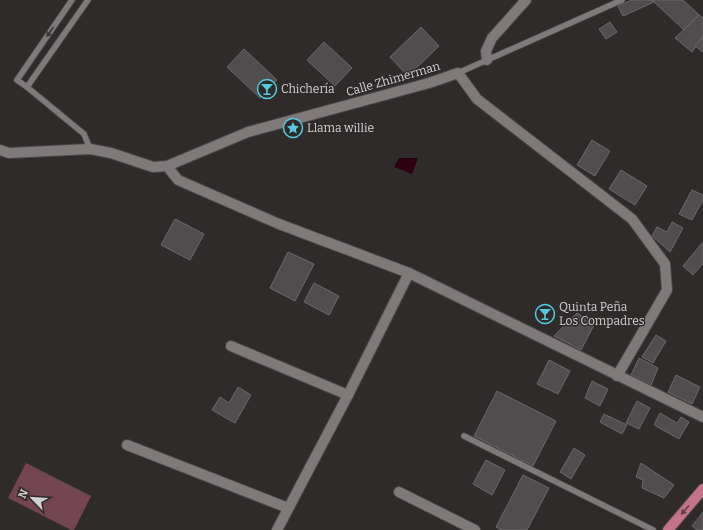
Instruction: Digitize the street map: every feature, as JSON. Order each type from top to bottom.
[{"type":"main road","points":[[668,530],[703,489]]},
{"type":"street","points":[[487,60],[486,51],[492,38],[526,0]]},
{"type":"street","points":[[458,73],[477,99],[632,219],[665,264],[667,290],[617,376]]},
{"type":"street","name":"Calle Zhimerman","points":[[0,150],[9,153],[90,149],[110,153],[153,167],[167,166],[248,132],[430,83],[458,73]]},
{"type":"street","points":[[167,166],[178,180],[279,224],[409,273],[703,417]]},
{"type":"street","points":[[277,530],[348,395],[409,273]]},
{"type":"street","points":[[231,346],[348,395]]},
{"type":"street","points":[[127,445],[288,508]]},
{"type":"street","points":[[399,492],[475,530]]},
{"type":"lane","points":[[72,0],[17,80],[84,134],[90,149]]},
{"type":"lane","points":[[27,87],[88,0]]},
{"type":"lane","name":"Calle Zhimerman","points":[[458,73],[622,0]]},
{"type":"lane","points":[[464,436],[652,530]]},
{"type":"shaded area","points":[[399,158],[418,158],[412,174],[394,167]]},
{"type":"shaded area","points":[[26,463],[91,496],[74,530],[71,530],[8,498]]},
{"type":"building","points":[[632,0],[652,0],[654,2],[623,16],[618,6]]},
{"type":"building","points":[[652,0],[683,0],[699,15],[684,30]]},
{"type":"building","points":[[699,15],[703,18],[703,36],[692,52],[675,38]]},
{"type":"building","points":[[610,22],[617,32],[606,39],[599,29]]},
{"type":"building","points":[[421,27],[439,46],[408,76],[390,57]]},
{"type":"building","points":[[703,36],[703,52],[695,46]]},
{"type":"building","points":[[324,42],[352,68],[335,86],[307,60]]},
{"type":"building","points":[[244,49],[277,80],[260,98],[227,67]]},
{"type":"building","points":[[592,140],[610,151],[595,176],[577,165]]},
{"type":"building","points":[[621,170],[647,186],[635,205],[609,189]]},
{"type":"building","points":[[692,190],[703,195],[703,200],[692,220],[679,214]]},
{"type":"building","points":[[175,219],[204,234],[190,260],[161,245]]},
{"type":"building","points":[[672,222],[683,228],[670,252],[652,236],[657,227],[667,232]]},
{"type":"building","points":[[703,242],[703,263],[693,275],[683,266]]},
{"type":"building","points":[[288,252],[314,264],[295,301],[270,288]]},
{"type":"building","points":[[314,283],[339,296],[329,315],[304,302]]},
{"type":"building","points":[[577,313],[595,323],[581,350],[554,336]]},
{"type":"building","points":[[656,335],[666,341],[653,363],[642,357]]},
{"type":"building","points":[[639,358],[658,368],[651,385],[631,375]]},
{"type":"building","points":[[549,360],[570,371],[558,394],[537,384]]},
{"type":"building","points":[[676,375],[700,387],[692,404],[668,392]]},
{"type":"building","points":[[592,381],[608,389],[600,406],[585,398]]},
{"type":"building","points":[[238,387],[251,395],[235,423],[212,410],[220,397],[229,403]]},
{"type":"building","points":[[497,391],[556,421],[533,466],[474,436]]},
{"type":"building","points":[[637,401],[650,408],[639,429],[626,423]]},
{"type":"building","points":[[660,413],[677,423],[681,417],[689,422],[679,439],[654,425]]},
{"type":"building","points":[[604,414],[627,425],[622,434],[600,422]]},
{"type":"building","points":[[574,448],[585,455],[571,479],[560,472]]},
{"type":"building","points":[[486,460],[505,470],[492,495],[473,484]]},
{"type":"building","points":[[641,463],[674,485],[664,498],[642,488],[643,480],[636,477]]},
{"type":"building","points":[[523,475],[549,488],[527,530],[502,530],[496,527]]},
{"type":"building","points":[[703,512],[703,530],[697,530],[692,526]]},
{"type":"place","name":"Chichería","points":[[267,89]]},
{"type":"place","name":"Llama willie","points":[[293,128]]},
{"type":"place","name":"Quinta Peña Los Compadres","points":[[545,314]]}]
